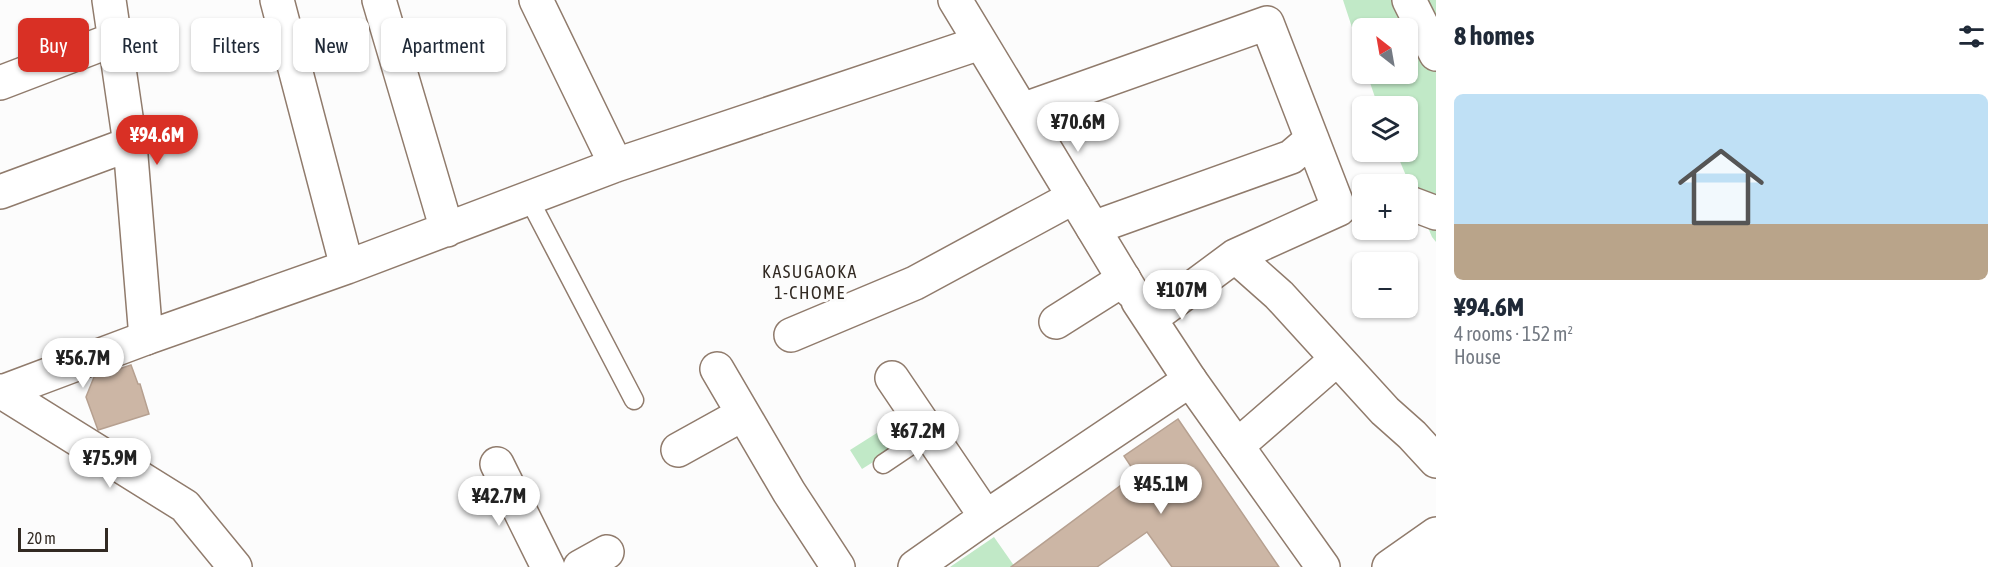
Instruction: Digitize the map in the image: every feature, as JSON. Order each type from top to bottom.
[{"type":"street","points":[[109,0],[112,18]]},
{"type":"street","points":[[277,0],[347,267]]},
{"type":"street","points":[[379,0],[447,230]]},
{"type":"street","points":[[536,0],[616,165]]},
{"type":"street","points":[[955,0],[1150,319],[1323,567]]},
{"type":"street","points":[[1409,0],[1436,54]]},
{"type":"street","points":[[1022,110],[1267,23],[1312,139],[1350,206],[1235,256],[1150,319]]},
{"type":"street","points":[[1,392],[347,267],[616,165],[980,43]]},
{"type":"street","points":[[0,83],[101,44]]},
{"type":"street","points":[[120,72],[130,144],[146,339]]},
{"type":"street","points":[[1093,228],[1291,157],[1312,139]]},
{"type":"street","points":[[0,192],[130,144]]},
{"type":"street","points":[[791,335],[915,283],[1074,197]]},
{"type":"street","points":[[1418,206],[1436,213]]},
{"type":"street","points":[[1235,256],[1279,295],[1385,411],[1436,461]]},
{"type":"street","points":[[1056,322],[1128,285]]},
{"type":"street","points":[[1237,446],[1338,359]]},
{"type":"street","points":[[717,369],[789,492],[838,567]]},
{"type":"street","points":[[892,378],[986,517]]},
{"type":"street","points":[[915,567],[1191,380]]},
{"type":"street","points":[[1,392],[185,506],[235,567]]},
{"type":"street","points":[[678,450],[743,414]]},
{"type":"street","points":[[497,464],[548,567]]},
{"type":"street","points":[[1405,565],[1436,534]]},
{"type":"lane","points":[[529,199],[634,400]]},
{"type":"lane","points":[[883,464],[929,433]]},
{"type":"green space","points":[[1343,0],[1436,0],[1436,242],[1418,204],[1418,174],[1405,174],[1400,162],[1418,162],[1418,96],[1375,96],[1370,84],[1418,84],[1418,18],[1352,18],[1352,27]]},
{"type":"green space","points":[[910,412],[913,437],[862,469],[850,450]]},
{"type":"green space","points":[[994,537],[1015,567],[950,567]]},
{"type":"building","points":[[131,365],[138,384],[140,384],[149,414],[98,430],[86,397],[94,377]]},
{"type":"building","points":[[1178,419],[1279,567],[1172,567],[1147,532],[1097,567],[1011,567],[1136,474],[1124,456]]},
{"type":"district","name":"KASUGAOKA 1-CHOME","points":[[810,282]]}]
